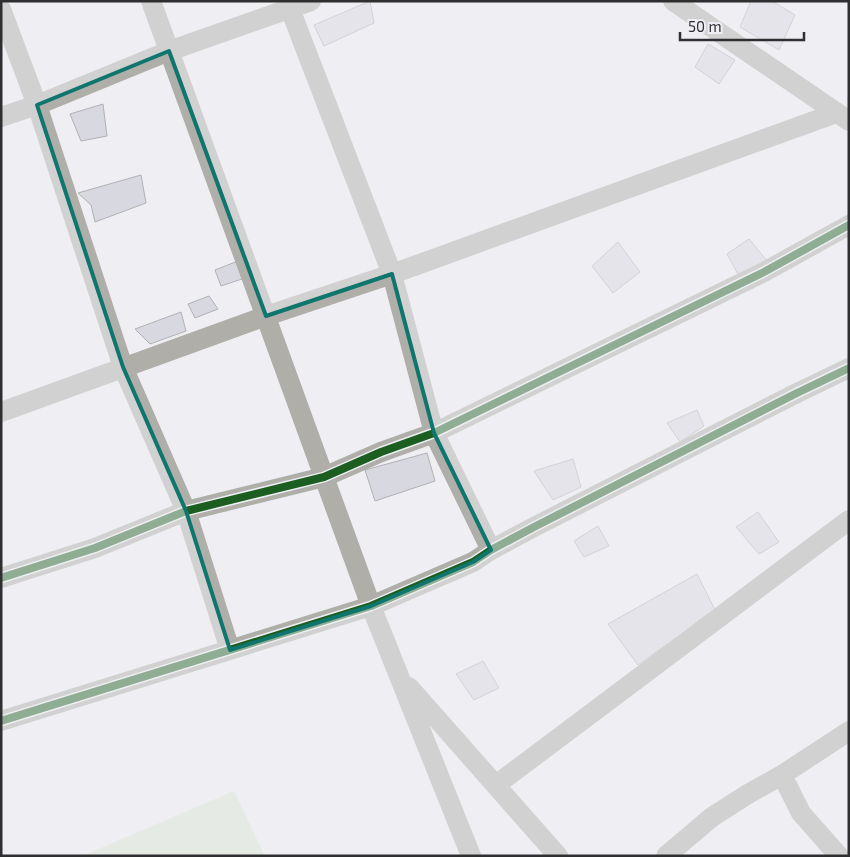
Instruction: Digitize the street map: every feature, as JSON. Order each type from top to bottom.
[{"type":"street","points":[[151,1],[324,478],[372,606],[471,856]]},
{"type":"street","points":[[1,117],[37,105],[288,5],[311,1]]},
{"type":"street","points":[[673,1],[842,117]]},
{"type":"street","points":[[288,5],[392,274],[434,433],[491,550]]},
{"type":"street","points":[[1,9],[37,105],[122,367],[186,511],[230,650]]},
{"type":"street","points":[[1,412],[266,316],[842,117]]},
{"type":"street","points":[[1,578],[95,548],[186,511],[324,478],[381,452],[434,433],[764,272],[849,225]]},
{"type":"street","points":[[1,721],[372,606],[473,562],[491,550],[849,368]]},
{"type":"street","points":[[496,786],[849,520]]},
{"type":"street","points":[[400,676],[558,856]]},
{"type":"street","points":[[666,856],[712,817],[782,775],[849,731]]},
{"type":"street","points":[[782,775],[801,813],[839,856]]},
{"type":"highlighted area","points":[[169,51],[266,316],[392,274],[434,433],[491,550],[473,562],[371,606],[230,650],[186,511],[123,367],[37,105]]},
{"type":"green space","points":[[234,791],[265,856],[82,856]]},
{"type":"building","points":[[370,1],[374,23],[324,46],[314,25]]},
{"type":"building","points":[[751,1],[772,1],[795,15],[779,50],[740,27]]},
{"type":"building","points":[[708,44],[735,60],[719,84],[695,67]]},
{"type":"building","points":[[103,104],[107,136],[81,141],[70,114]]},
{"type":"building","points":[[141,175],[146,203],[95,222],[91,205],[78,193]]},
{"type":"building","points":[[749,239],[768,262],[739,276],[727,254]]},
{"type":"building","points":[[618,242],[640,272],[613,293],[592,266]]},
{"type":"building","points":[[238,261],[245,278],[221,286],[215,270]]},
{"type":"building","points":[[209,296],[218,309],[195,318],[188,304]]},
{"type":"building","points":[[181,312],[186,331],[150,344],[135,329]]},
{"type":"building","points":[[697,410],[704,426],[680,442],[667,423]]},
{"type":"building","points":[[427,453],[435,481],[375,501],[365,470]]},
{"type":"building","points":[[573,459],[581,487],[553,500],[534,471]]},
{"type":"building","points":[[758,512],[779,542],[759,554],[736,527]]},
{"type":"building","points":[[598,526],[609,546],[584,557],[574,541]]},
{"type":"building","points":[[697,574],[715,610],[638,665],[608,624]]},
{"type":"building","points":[[483,661],[499,688],[474,700],[456,674]]},
{"type":"cycle path","points":[[1,578],[95,548],[186,511],[324,477],[381,452],[434,433],[764,272],[849,225]]},
{"type":"cycle path","points":[[1,721],[371,606],[473,562],[534,527],[849,368]]}]
